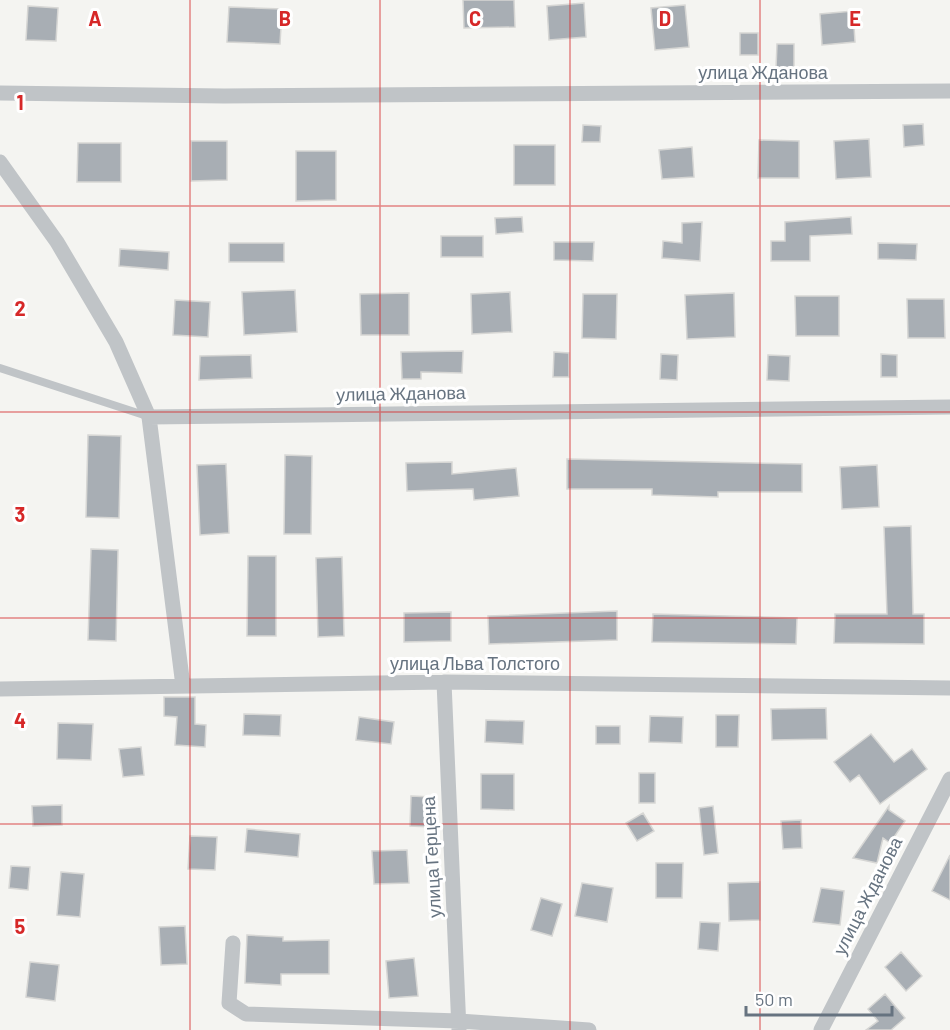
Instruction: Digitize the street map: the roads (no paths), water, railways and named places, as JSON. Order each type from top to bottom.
[{"type":"street","name":"улица Жданова","points":[[0,93],[224,96],[950,91]]},
{"type":"street","points":[[0,162],[57,242],[110,332],[149,417],[183,686]]},
{"type":"street","name":"улица Жданова","points":[[149,417],[950,407]]},
{"type":"street","name":"улица Льва Толстого","points":[[1,689],[444,682],[950,688]]},
{"type":"street","name":"улица Герцена","points":[[444,682],[459,1026]]},
{"type":"street","points":[[0,706],[1,689]]},
{"type":"street","name":"улица Жданова","points":[[821,1030],[950,779]]},
{"type":"street","points":[[232,943],[229,1003],[246,1014],[459,1026],[590,1030]]},
{"type":"lane","points":[[0,368],[149,417]]}]
